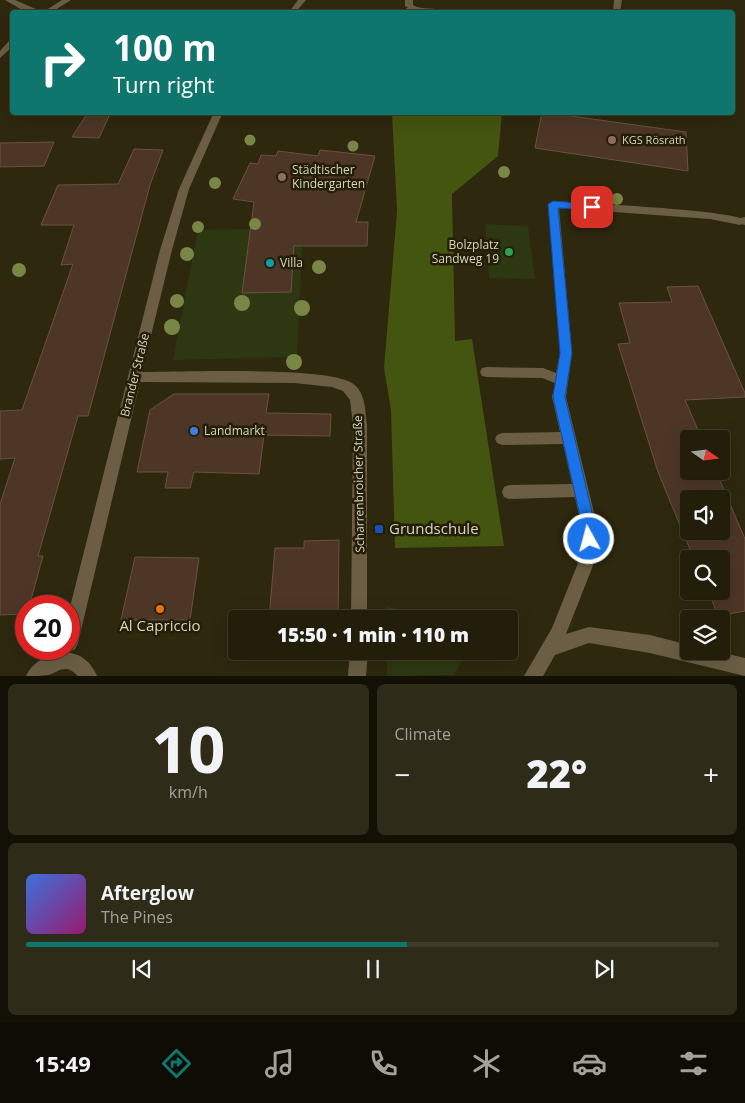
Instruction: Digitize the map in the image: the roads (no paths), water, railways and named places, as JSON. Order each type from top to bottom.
[{"type":"street","points":[[9,0],[31,10]]},
{"type":"street","points":[[50,10],[67,0]]},
{"type":"street","points":[[294,10],[302,0]]},
{"type":"street","points":[[410,4],[433,10]]},
{"type":"street","points":[[0,56],[10,45]]},
{"type":"street","name":"Brander Straße","points":[[80,598],[166,250],[184,189],[218,115]]},
{"type":"street","points":[[533,676],[551,648],[590,553],[588,525],[559,397],[566,353],[553,204],[710,216],[743,221]]},
{"type":"street","points":[[487,372],[543,373],[562,380]]},
{"type":"street","name":"Scharrenbroicher Straße","points":[[135,377],[294,378],[332,382],[348,386],[356,399],[360,425],[359,610]]},
{"type":"street","points":[[502,439],[569,438]]},
{"type":"street","points":[[509,492],[580,490]]},
{"type":"street","points":[[551,648],[589,635],[650,644],[745,667]]},
{"type":"street","points":[[35,676],[54,660]]},
{"type":"street","points":[[75,660],[86,669],[88,676]]},
{"type":"street","points":[[357,676],[358,660]]},
{"type":"place","name":"KGS Rösrath","points":[[612,140]]},
{"type":"place","name":"Städtischer Kindergarten","points":[[282,177]]},
{"type":"place","name":"Bolzplatz Sandweg 19","points":[[509,252]]},
{"type":"place","name":"Villa","points":[[270,263]]},
{"type":"place","name":"Landmarkt","points":[[194,431]]},
{"type":"place","name":"Grundschule","points":[[379,529]]},
{"type":"place","name":"Al Capriccio","points":[[160,609]]}]
